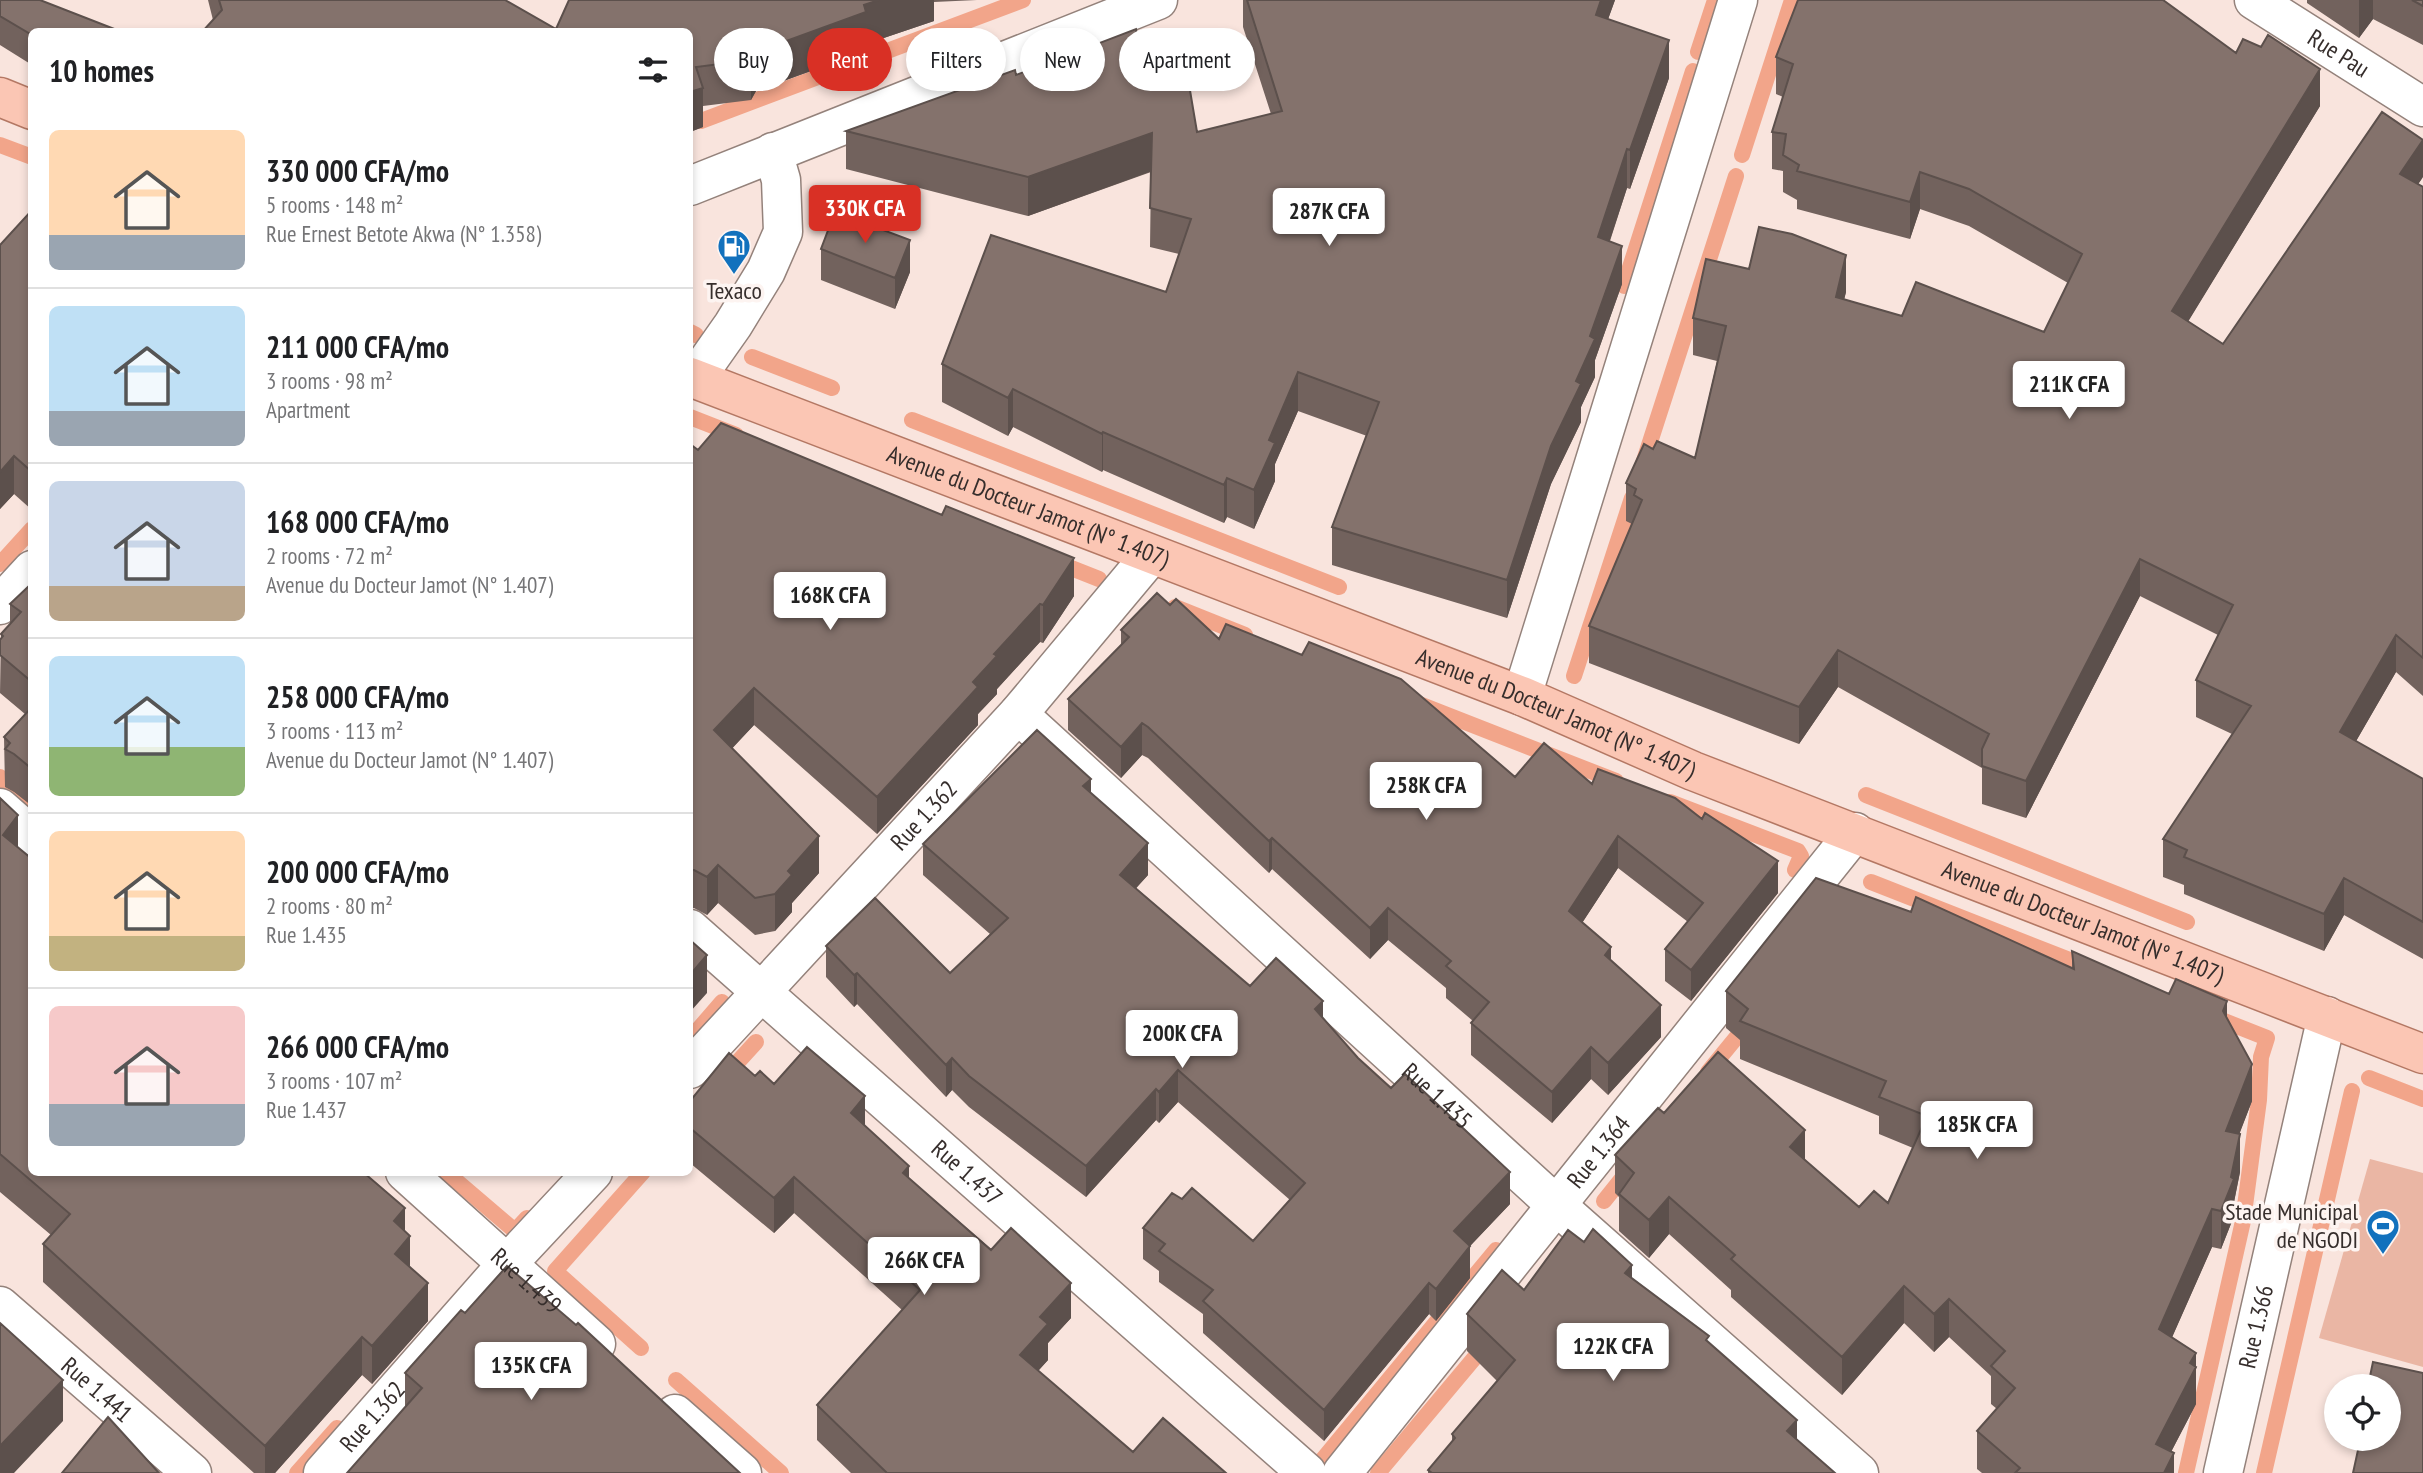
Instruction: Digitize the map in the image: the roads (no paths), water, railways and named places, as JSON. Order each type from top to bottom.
[{"type":"main road","points":[[0,97],[28,108]]},
{"type":"main road","name":"Avenue du Docteur Jamot (N° 1.407)","points":[[693,378],[1522,696],[1693,771],[2423,1054]]},
{"type":"street","points":[[693,185],[1158,0]]},
{"type":"street","points":[[1522,696],[1738,0]]},
{"type":"street","name":"Rue Pau","points":[[2254,0],[2423,107]]},
{"type":"street","points":[[693,377],[733,325],[766,271],[783,232],[781,180],[773,152]]},
{"type":"street","name":"Rue 1.362","points":[[693,1066],[1018,714],[1151,555]]},
{"type":"street","points":[[0,605],[28,574]]},
{"type":"street","name":"Rue 1.435","points":[[1018,714],[1556,1205],[1859,1473]]},
{"type":"street","points":[[0,808],[28,832]]},
{"type":"street","name":"Rue 1.364","points":[[1342,1473],[1856,832]]},
{"type":"street","name":"Rue 1.437","points":[[693,932],[1307,1473]]},
{"type":"street","name":"Rue 1.366","points":[[2222,1473],[2327,1016]]},
{"type":"street","name":"Rue 1.439","points":[[409,1176],[619,1364]]},
{"type":"street","name":"Rue 1.362","points":[[323,1473],[507,1264],[589,1176]]},
{"type":"street","name":"Rue 1.441","points":[[0,1306],[192,1473]]},
{"type":"street","points":[[650,1391],[741,1473]]},
{"type":"waterway","points":[[701,121],[1023,0]]},
{"type":"waterway","points":[[1698,52],[1715,0]]},
{"type":"waterway","points":[[1742,155],[1792,0]]},
{"type":"waterway","points":[[1624,286],[1693,71]]},
{"type":"waterway","points":[[0,145],[28,156]]},
{"type":"waterway","points":[[1642,467],[1736,176]]},
{"type":"waterway","points":[[752,357],[832,388]]},
{"type":"waterway","points":[[693,418],[736,435]]},
{"type":"waterway","points":[[912,420],[1339,587]]},
{"type":"waterway","points":[[1574,676],[1632,498]]},
{"type":"waterway","points":[[0,564],[28,533]]},
{"type":"waterway","points":[[1056,562],[1099,579]]},
{"type":"waterway","points":[[1175,607],[1245,635]]},
{"type":"waterway","points":[[1419,704],[1616,781]]},
{"type":"waterway","points":[[0,777],[28,802]]},
{"type":"waterway","points":[[1866,795],[2187,922]]},
{"type":"waterway","points":[[1670,802],[1798,851],[1801,856],[1795,870]]},
{"type":"waterway","points":[[1871,882],[2090,968]]},
{"type":"waterway","points":[[693,1036],[722,1002]]},
{"type":"waterway","points":[[2186,1473],[2243,1221],[2259,1100],[2261,1057],[2267,1038],[2209,1015]]},
{"type":"waterway","points":[[1708,1072],[1749,1022]]},
{"type":"waterway","points":[[725,1076],[756,1042]]},
{"type":"waterway","points":[[2369,1078],[2423,1099]]},
{"type":"waterway","points":[[2264,1473],[2352,1091]]},
{"type":"waterway","points":[[1604,1201],[1628,1171]]},
{"type":"waterway","points":[[451,1176],[515,1231],[527,1218]]},
{"type":"waterway","points":[[639,1176],[555,1271],[641,1348]]},
{"type":"waterway","points":[[1323,1459],[1496,1250]]},
{"type":"waterway","points":[[1378,1473],[1487,1343]]},
{"type":"waterway","points":[[676,1380],[781,1473]]},
{"type":"waterway","points":[[297,1473],[337,1428]]},
{"type":"place","name":"Texaco","points":[[734,276]]},
{"type":"place","name":"Stade Municipal de NGODI","points":[[2383,1256]]}]
